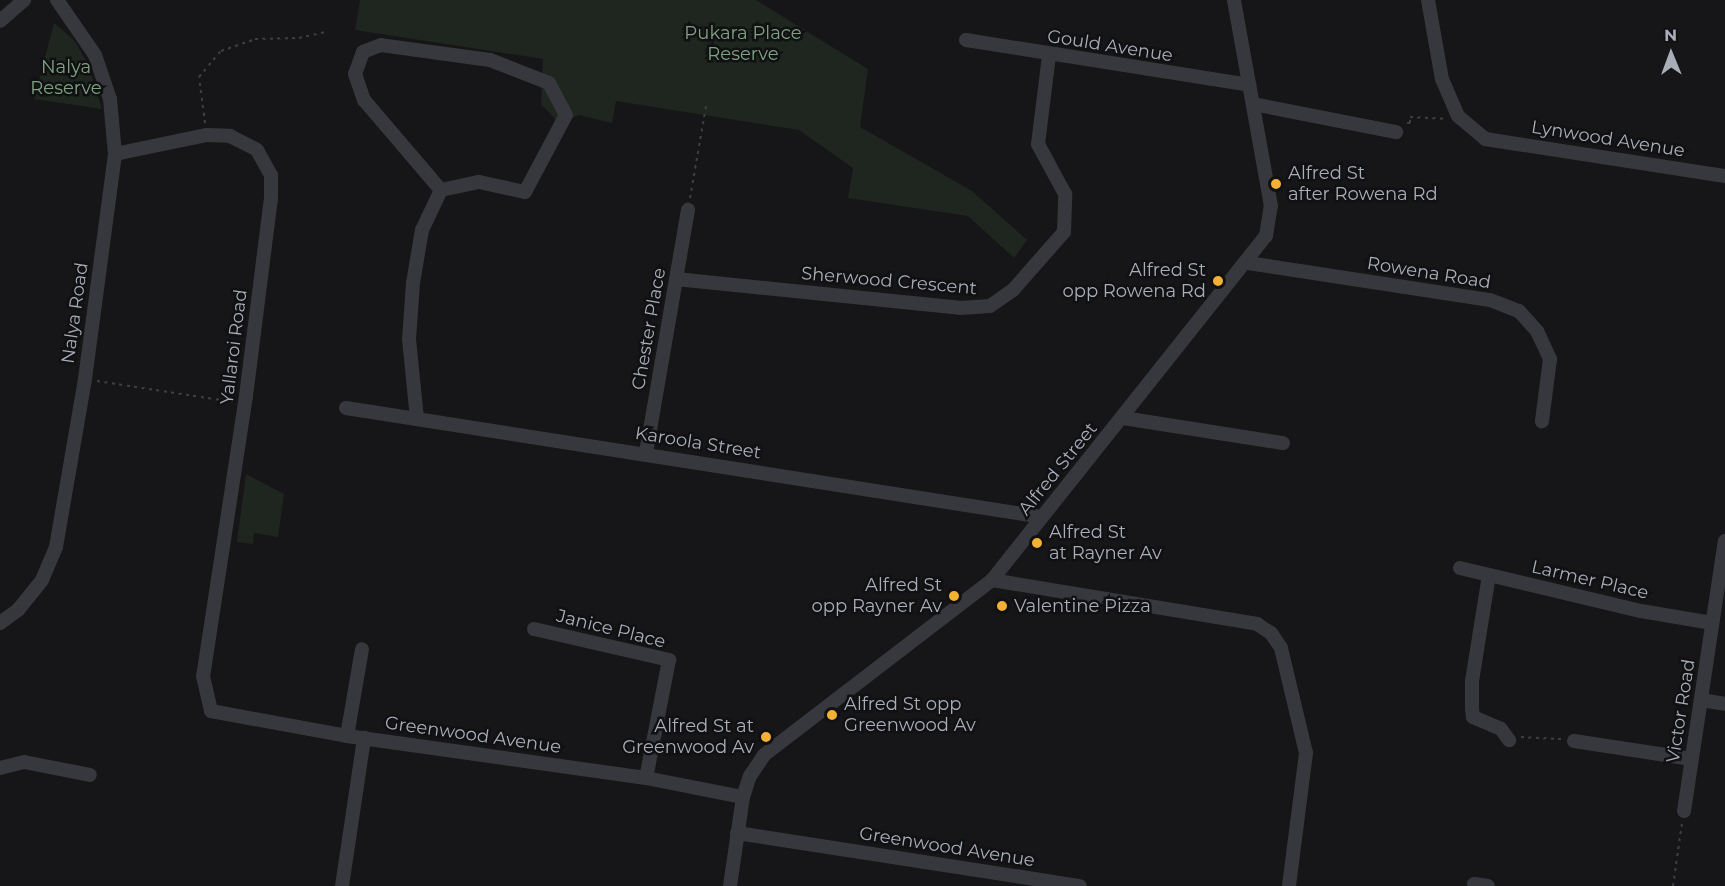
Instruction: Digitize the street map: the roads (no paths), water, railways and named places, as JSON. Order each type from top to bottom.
[{"type":"street","points":[[0,21],[24,0]]},
{"type":"street","name":"Nalya Road","points":[[0,623],[18,610],[42,580],[56,547],[85,379],[115,154],[110,99],[95,55],[57,0]]},
{"type":"street","name":"Alfred Street","points":[[730,886],[743,797],[754,769],[774,745],[992,580],[1248,262],[1269,229],[1271,206],[1233,0]]},
{"type":"street","name":"Lynwood Avenue","points":[[1428,0],[1442,79],[1458,116],[1485,139],[1725,176]]},
{"type":"street","name":"Gould Avenue","points":[[966,40],[1049,56],[1249,85]]},
{"type":"street","points":[[381,45],[490,60],[549,83],[566,115],[525,192],[479,182],[441,190],[364,100],[355,74],[363,52],[381,45]]},
{"type":"street","name":"Sherwood Crescent","points":[[676,279],[960,308],[990,306],[1013,290],[1064,232],[1065,194],[1038,144],[1049,56]]},
{"type":"street","points":[[1253,104],[1396,132]]},
{"type":"street","name":"Yallaroi Road","points":[[115,154],[207,135],[230,136],[257,150],[271,175],[272,198],[245,404],[203,676],[205,698]]},
{"type":"street","points":[[417,419],[409,339],[413,283],[422,230],[441,190]]},
{"type":"street","name":"Chester Place","points":[[646,453],[688,210]]},
{"type":"street","name":"Rowena Road","points":[[1248,262],[1490,300],[1519,311],[1537,331],[1550,358],[1542,421]]},
{"type":"street","name":"Karoola Street","points":[[346,408],[646,453],[1042,517]]},
{"type":"street","points":[[1123,418],[1283,443]]},
{"type":"street","name":"Victor Road","points":[[1684,811],[1725,541]]},
{"type":"street","name":"Larmer Place","points":[[1460,567],[1641,611],[1712,623]]},
{"type":"street","points":[[1490,575],[1472,681],[1473,717],[1511,736]]},
{"type":"street","points":[[992,580],[1257,624],[1271,633],[1281,648],[1306,753],[1289,886]]},
{"type":"street","name":"Janice Place","points":[[534,629],[669,660],[646,778]]},
{"type":"street","points":[[346,736],[362,650]]},
{"type":"street","name":"Greenwood Avenue","points":[[205,698],[211,711],[226,716],[346,736],[646,778],[743,797]]},
{"type":"street","points":[[1701,700],[1725,704]]},
{"type":"street","points":[[342,886],[364,738]]},
{"type":"street","points":[[1574,741],[1692,759]]},
{"type":"street","points":[[0,768],[24,762],[90,775]]},
{"type":"street","name":"Greenwood Avenue","points":[[737,833],[1080,886]]},
{"type":"place","name":"Alfred St after Rowena Rd","points":[[1276,184]]},
{"type":"place","name":"Alfred St opp Rowena Rd","points":[[1218,281]]},
{"type":"place","name":"Alfred St at Rayner Av","points":[[1037,543]]},
{"type":"place","name":"Alfred St opp Rayner Av","points":[[954,596]]},
{"type":"place","name":"Valentine Pizza","points":[[1002,606]]},
{"type":"place","name":"Alfred St opp Greenwood Av","points":[[832,715]]},
{"type":"place","name":"Alfred St at Greenwood Av","points":[[766,737]]},
{"type":"park label","name":"Pukara Place Reserve","points":[[743,44]]},
{"type":"park label","name":"Nalya Reserve","points":[[66,78]]}]
